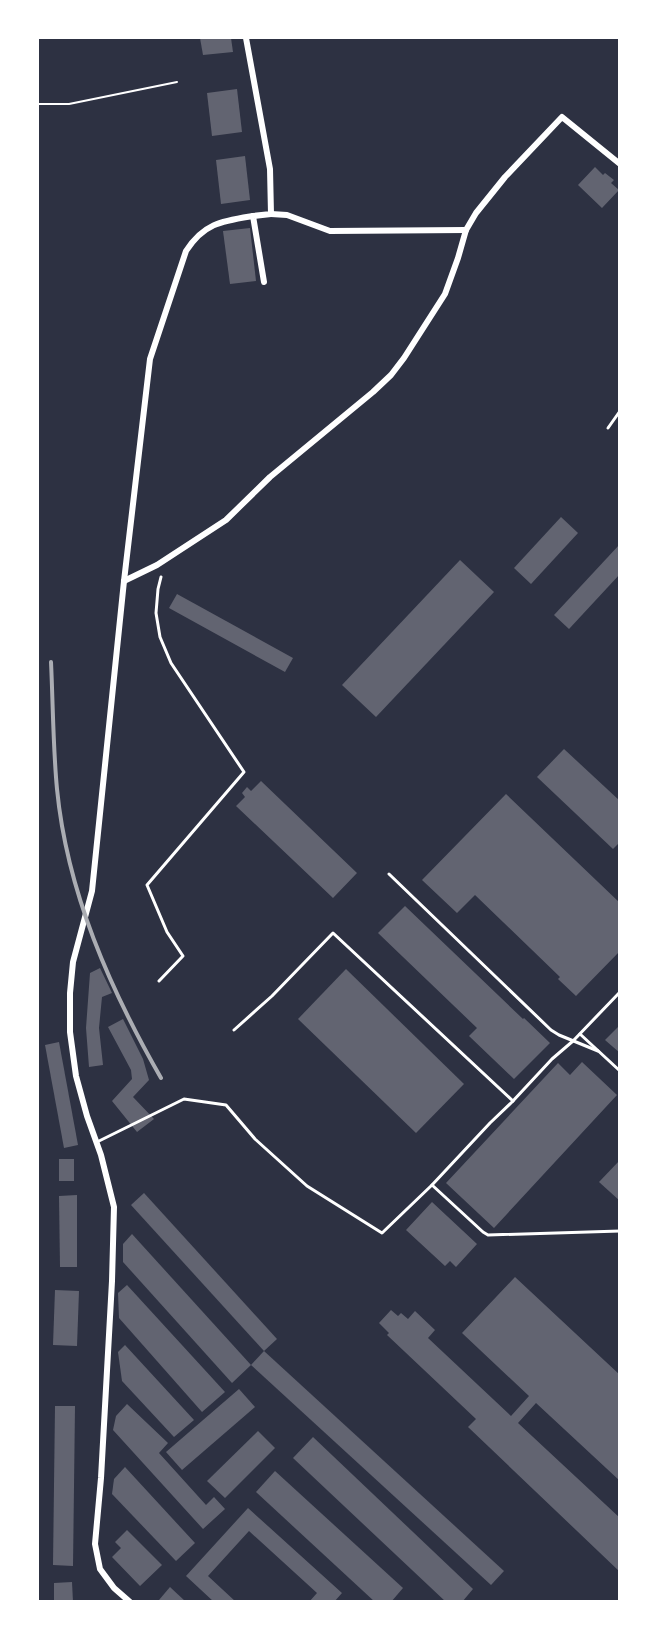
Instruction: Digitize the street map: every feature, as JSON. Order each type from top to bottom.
[{"type":"street","points":[[246,38],[270,169],[271,214]]},
{"type":"street","points":[[124,581],[157,565],[226,520],[270,477],[391,375],[445,294],[466,230],[476,213],[505,177],[562,117],[620,164]]},
{"type":"street","points":[[130,1602],[114,1588],[100,1569],[95,1544],[101,1478],[114,1207],[76,1076],[70,1032],[70,993],[73,962],[92,891],[150,359],[186,250],[195,237],[207,228],[223,221],[271,214],[288,215],[330,231],[466,230]]},
{"type":"street","points":[[252,216],[264,282]]},
{"type":"lane","points":[[608,428],[620,411]]},
{"type":"lane","points":[[159,981],[183,956],[167,932],[147,885],[244,772],[171,663],[160,637],[156,613],[161,577]]},
{"type":"lane","points":[[389,874],[551,1029],[559,1035],[598,1051]]},
{"type":"lane","points":[[234,1030],[272,996],[333,933],[513,1101]]},
{"type":"lane","points":[[97,1142],[184,1099],[226,1105],[255,1139],[307,1186],[382,1233],[432,1185],[552,1059],[573,1041],[620,992]]},
{"type":"lane","points":[[580,1034],[620,1071]]},
{"type":"lane","points":[[432,1185],[488,1235],[620,1231]]},
{"type":"path","points":[[38,104],[69,104],[177,82]]},
{"type":"building","points":[[200,38],[231,38],[233,52],[203,55]]},
{"type":"building","points":[[237,89],[242,132],[212,136],[207,93]]},
{"type":"building","points":[[245,156],[250,200],[221,204],[216,160]]},
{"type":"building","points":[[595,167],[603,175],[605,173],[614,180],[611,183],[619,190],[602,208],[578,185]]},
{"type":"building","points":[[250,228],[256,281],[230,284],[223,231]]},
{"type":"building","points":[[561,517],[578,533],[531,584],[514,568]]},
{"type":"building","points":[[620,544],[620,574],[569,629],[554,615]]},
{"type":"building","points":[[460,560],[494,592],[376,717],[342,685]]},
{"type":"building","points":[[177,594],[293,658],[285,672],[169,608]]},
{"type":"building","points":[[564,749],[620,801],[620,842],[613,849],[537,777]]},
{"type":"building","points":[[261,781],[357,873],[333,898],[236,806],[245,797],[242,793],[247,787],[251,791]]},
{"type":"building","points":[[506,794],[620,903],[620,951],[576,996],[558,979],[560,977],[475,895],[457,913],[422,880]]},
{"type":"building","points":[[405,906],[550,1043],[514,1079],[469,1036],[477,1028],[378,933]]},
{"type":"building","points":[[100,968],[112,993],[102,997],[99,1028],[103,1065],[89,1067],[86,1028],[90,973]]},
{"type":"building","points":[[346,969],[464,1084],[416,1133],[298,1019]]},
{"type":"building","points":[[123,1019],[143,1059],[149,1080],[133,1097],[154,1119],[137,1132],[112,1101],[132,1079],[131,1070],[108,1027]]},
{"type":"building","points":[[620,1025],[620,1053],[605,1040]]},
{"type":"building","points":[[59,1042],[78,1145],[64,1148],[45,1045]]},
{"type":"building","points":[[582,1062],[617,1095],[494,1228],[446,1183],[558,1063],[570,1075]]},
{"type":"building","points":[[59,1159],[74,1159],[74,1181],[59,1181]]},
{"type":"building","points":[[620,1160],[620,1201],[599,1182]]},
{"type":"building","points":[[144,1193],[277,1339],[264,1351],[131,1205]]},
{"type":"building","points":[[77,1195],[77,1267],[60,1267],[59,1196]]},
{"type":"building","points":[[432,1202],[477,1244],[456,1267],[450,1261],[445,1266],[406,1230]]},
{"type":"building","points":[[132,1234],[251,1365],[232,1383],[123,1262],[123,1244]]},
{"type":"building","points":[[515,1277],[620,1375],[620,1481],[536,1403],[518,1423],[620,1518],[620,1572],[468,1427],[476,1419],[387,1335],[389,1333],[379,1323],[391,1310],[398,1316],[401,1313],[408,1319],[415,1311],[435,1330],[428,1338],[511,1416],[529,1396],[462,1333]]},
{"type":"building","points":[[127,1285],[225,1392],[202,1412],[119,1318],[118,1293]]},
{"type":"building","points":[[55,1290],[79,1291],[77,1346],[53,1345]]},
{"type":"building","points":[[125,1345],[194,1420],[174,1437],[122,1381],[118,1352]]},
{"type":"building","points":[[264,1351],[504,1571],[491,1585],[251,1365]]},
{"type":"building","points":[[239,1389],[255,1407],[182,1470],[166,1452]]},
{"type":"building","points":[[127,1404],[168,1443],[159,1453],[206,1505],[214,1497],[225,1509],[203,1529],[113,1430],[116,1416]]},
{"type":"building","points":[[55,1406],[75,1406],[73,1566],[53,1565]]},
{"type":"building","points":[[258,1431],[275,1448],[225,1498],[207,1481]]},
{"type":"building","points":[[313,1437],[473,1589],[462,1602],[446,1602],[293,1458]]},
{"type":"building","points":[[125,1467],[195,1543],[176,1561],[112,1494],[114,1479]]},
{"type":"building","points":[[275,1471],[403,1588],[391,1602],[375,1602],[256,1492]]},
{"type":"building","points":[[248,1508],[342,1593],[334,1602],[309,1602],[317,1593],[249,1531],[208,1576],[236,1602],[214,1602],[186,1576]]},
{"type":"building","points":[[127,1530],[162,1565],[140,1586],[112,1557],[121,1548],[115,1542]]},
{"type":"building","points":[[72,1582],[73,1602],[54,1602],[54,1583]]},
{"type":"building","points":[[170,1587],[186,1602],[161,1602],[159,1600]]},
{"type":"railway","points":[[51,662],[57,789],[70,865],[108,975],[161,1078]]}]
